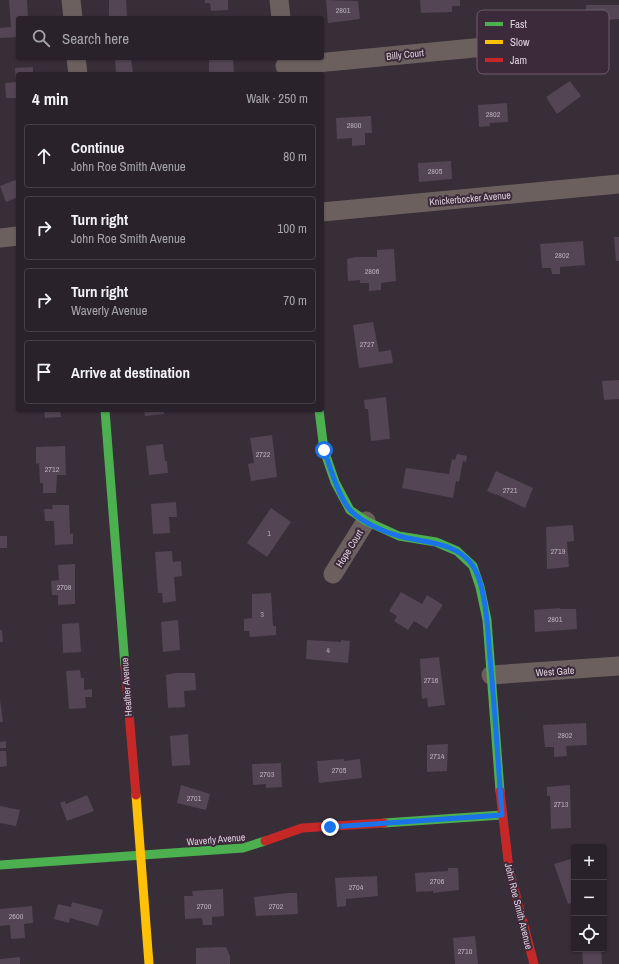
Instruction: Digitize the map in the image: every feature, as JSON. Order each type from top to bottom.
[{"type":"street","points":[[71,0],[73,16]]},
{"type":"street","points":[[279,0],[281,16]]},
{"type":"street","name":"Billy Court","points":[[285,66],[477,48]]},
{"type":"street","points":[[76,60],[78,72]]},
{"type":"street","name":"Knickerbocker Avenue","points":[[324,212],[619,184]]},
{"type":"street","points":[[0,238],[16,236]]},
{"type":"street","name":"Heather Avenue","points":[[105,412],[139,856],[149,964]]},
{"type":"street","name":"John Roe Smith Avenue","points":[[319,412],[324,450],[335,482],[350,510],[366,521],[398,536],[436,542],[457,551],[473,566],[480,587],[487,620],[502,815],[509,869],[534,964]]},
{"type":"street","name":"Hope Court","points":[[333,574],[366,521]]},
{"type":"street","name":"West Gate","points":[[492,675],[619,666]]},
{"type":"street","name":"Waverly Avenue","points":[[0,865],[243,848],[265,842],[283,833],[302,828],[502,815]]},
{"type":"building","points":[[9,0],[27,0],[28,16],[16,16],[16,37],[0,38],[0,28],[11,27]]},
{"type":"building","points":[[109,0],[126,0],[127,16],[109,16]]},
{"type":"building","points":[[205,0],[228,0],[228,10],[211,11],[210,3],[205,3]]},
{"type":"building","points":[[326,0],[358,1],[360,19],[328,23]]},
{"type":"building","points":[[420,0],[460,0],[460,6],[452,6],[452,12],[421,13]]},
{"type":"building","points":[[586,5],[619,5],[619,19],[609,20],[609,10],[586,10]]},
{"type":"building","points":[[115,60],[131,60],[133,72],[116,72]]},
{"type":"building","points":[[209,60],[233,60],[234,72],[209,72]]},
{"type":"building","points":[[33,67],[33,72],[16,72],[16,82],[15,68]]},
{"type":"building","points":[[570,81],[581,96],[557,114],[546,97]]},
{"type":"building","points":[[16,82],[16,98],[6,98],[5,83]]},
{"type":"building","points":[[507,103],[508,122],[490,123],[490,126],[479,127],[478,105]]},
{"type":"building","points":[[371,116],[372,133],[365,133],[365,145],[352,146],[352,138],[337,139],[336,118]]},
{"type":"building","points":[[451,161],[452,179],[419,182],[418,163]]},
{"type":"building","points":[[16,180],[16,198],[6,202],[0,186]]},
{"type":"building","points":[[614,237],[619,237],[619,261],[616,261]]},
{"type":"building","points":[[583,241],[585,265],[560,267],[560,274],[552,274],[551,268],[542,268],[540,244]]},
{"type":"building","points":[[394,249],[396,281],[381,283],[381,290],[369,291],[369,283],[360,283],[360,280],[348,281],[347,259],[355,257],[377,257],[377,250]]},
{"type":"building","points":[[373,322],[379,352],[391,350],[393,363],[359,368],[353,325]]},
{"type":"building","points":[[619,380],[619,399],[604,400],[602,381]]},
{"type":"building","points":[[386,397],[390,439],[371,441],[368,409],[365,409],[364,400]]},
{"type":"building","points":[[44,412],[60,412],[61,417],[45,418]]},
{"type":"building","points":[[144,412],[164,412],[164,414],[145,416]]},
{"type":"building","points":[[272,435],[277,477],[251,481],[248,464],[254,463],[250,438]]},
{"type":"building","points":[[163,444],[168,473],[149,475],[146,446]]},
{"type":"building","points":[[65,446],[66,475],[57,475],[56,493],[43,493],[43,483],[40,483],[39,463],[36,464],[36,447]]},
{"type":"building","points":[[457,454],[467,456],[466,462],[463,461],[459,482],[456,481],[453,498],[402,488],[406,468],[449,474],[452,459],[455,460]]},
{"type":"building","points":[[496,471],[533,488],[525,508],[487,491]]},
{"type":"building","points":[[176,502],[177,517],[169,517],[170,533],[153,534],[151,504]]},
{"type":"building","points":[[52,505],[69,505],[70,534],[73,533],[73,544],[55,545],[54,521],[45,521],[44,509],[53,509]]},
{"type":"building","points":[[271,508],[291,522],[267,557],[247,543]]},
{"type":"building","points":[[573,525],[574,541],[567,542],[569,567],[547,569],[546,527]]},
{"type":"building","points":[[0,536],[7,536],[7,548],[0,548]]},
{"type":"building","points":[[172,551],[173,562],[181,561],[182,576],[174,577],[176,601],[163,603],[162,593],[158,593],[155,552]]},
{"type":"building","points":[[75,564],[75,604],[58,605],[58,595],[52,595],[51,581],[59,580],[58,565]]},
{"type":"building","points":[[401,592],[422,604],[427,595],[443,605],[427,629],[414,621],[408,630],[394,621],[397,616],[389,611]]},
{"type":"building","points":[[271,593],[273,626],[276,626],[276,635],[250,637],[249,631],[244,631],[244,619],[252,618],[252,594]]},
{"type":"building","points":[[560,608],[576,609],[577,629],[535,632],[534,610]]},
{"type":"building","points":[[178,620],[180,650],[163,652],[161,622]]},
{"type":"building","points":[[79,623],[81,652],[63,653],[62,624]]},
{"type":"building","points":[[0,630],[2,630],[3,642],[0,642]]},
{"type":"building","points":[[307,640],[341,642],[341,640],[350,641],[348,663],[306,659]]},
{"type":"building","points":[[439,657],[445,705],[428,707],[427,698],[422,699],[420,659]]},
{"type":"building","points":[[80,670],[81,678],[84,678],[84,690],[92,689],[92,697],[85,697],[86,708],[69,709],[66,671]]},
{"type":"building","points":[[175,673],[195,673],[196,690],[184,691],[185,707],[168,708],[166,675]]},
{"type":"building","points":[[0,699],[3,722],[0,722]]},
{"type":"building","points":[[586,723],[587,745],[566,746],[567,756],[554,757],[554,747],[545,747],[543,725]]},
{"type":"building","points":[[188,734],[190,765],[172,766],[170,736]]},
{"type":"building","points":[[6,741],[6,748],[0,748],[0,742]]},
{"type":"building","points":[[448,744],[447,771],[427,772],[427,745]]},
{"type":"building","points":[[0,751],[6,751],[7,766],[0,767]]},
{"type":"building","points":[[344,759],[344,761],[360,759],[362,778],[319,783],[317,761]]},
{"type":"building","points":[[281,763],[282,787],[266,788],[266,784],[253,785],[252,764]]},
{"type":"building","points":[[181,785],[210,794],[206,810],[177,803]]},
{"type":"building","points":[[570,785],[571,828],[551,829],[550,796],[547,796],[547,787]]},
{"type":"building","points":[[87,795],[94,811],[67,821],[60,803],[65,801],[66,804]]},
{"type":"building","points":[[0,806],[20,810],[16,826],[0,823]]},
{"type":"building","points":[[571,859],[571,903],[568,904],[554,864]]},
{"type":"building","points":[[448,868],[458,868],[459,890],[433,893],[433,891],[416,892],[415,873],[448,871]]},
{"type":"building","points":[[377,876],[378,896],[346,899],[346,906],[337,907],[335,878]]},
{"type":"building","points":[[223,889],[224,916],[212,917],[212,925],[203,925],[202,918],[185,919],[184,896],[193,896],[192,891]]},
{"type":"building","points":[[297,893],[298,914],[256,916],[254,897]]},
{"type":"building","points":[[72,902],[103,910],[98,926],[70,918],[69,923],[54,919],[58,904],[71,907]]},
{"type":"building","points":[[32,906],[33,923],[24,924],[25,938],[11,939],[10,925],[0,926],[0,909]]},
{"type":"building","points":[[475,936],[478,964],[455,964],[453,938]]},
{"type":"building","points":[[226,947],[230,956],[230,964],[196,964],[196,948]]},
{"type":"building","points":[[582,952],[601,952],[602,964],[583,964]]},
{"type":"building","points":[[20,957],[20,964],[0,964],[0,959]]},
{"type":"traffic: fast","points":[[105,412],[125,666]]},
{"type":"traffic: fast","points":[[319,412],[324,450],[335,482],[350,510],[366,521],[399,536],[436,542],[457,551],[473,566],[480,587],[487,620],[500,791]]},
{"type":"traffic: fast","points":[[384,823],[502,815]]},
{"type":"traffic: fast","points":[[0,865],[243,848],[265,841]]},
{"type":"traffic: slow","points":[[136,795],[149,964]]},
{"type":"traffic: jam","points":[[125,666],[136,795]]},
{"type":"traffic: jam","points":[[500,791],[509,869],[534,964]]},
{"type":"traffic: jam","points":[[265,841],[302,828],[384,823]]},
{"type":"route","points":[[324,450],[335,482],[350,510],[366,521],[398,536],[436,542],[457,551],[473,566],[480,587],[487,620],[502,815],[330,827]]}]
